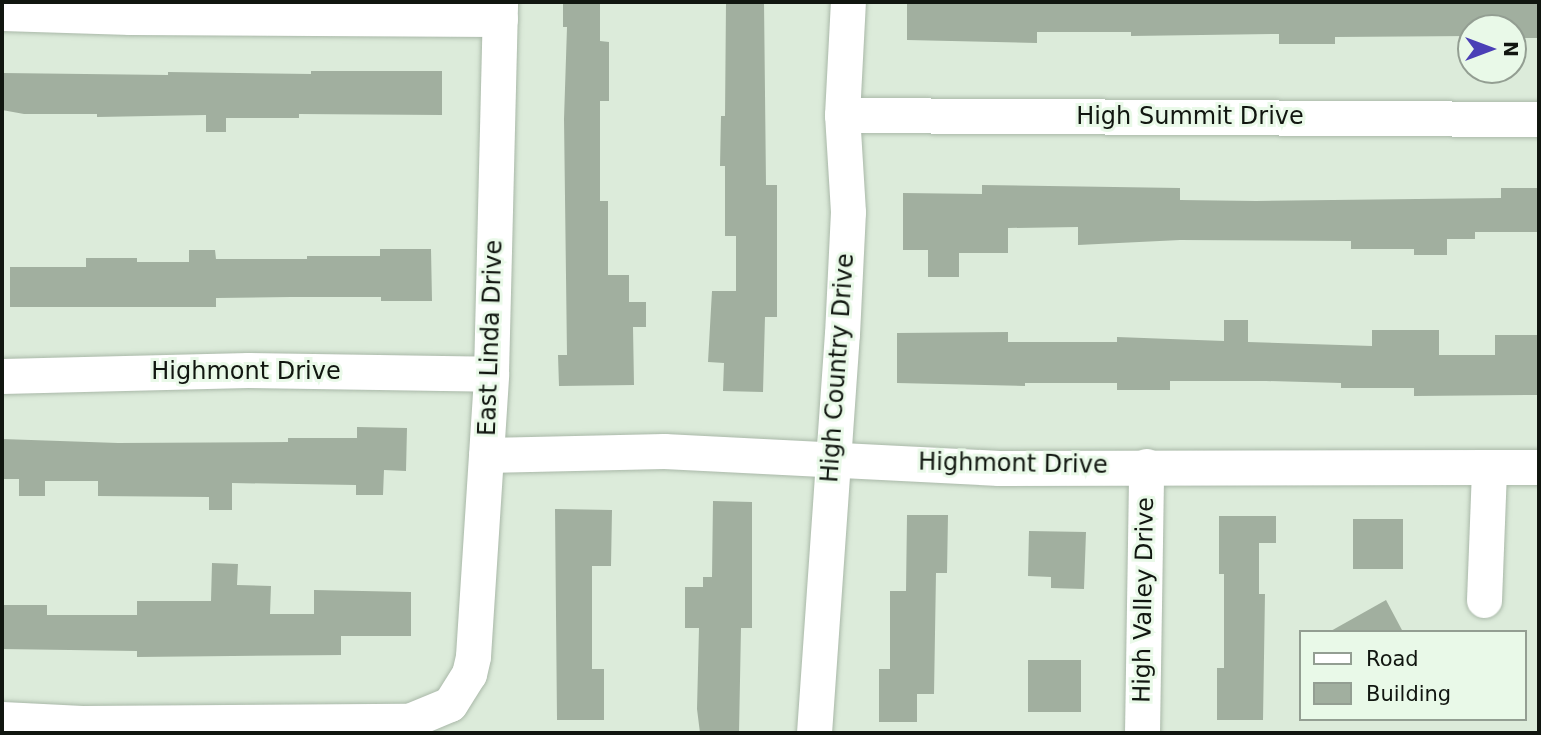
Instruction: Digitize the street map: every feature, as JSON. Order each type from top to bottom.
[{"type":"street","name":"High Country Drive","points":[[814,733],[848,212],[842,115],[848,2]]},
{"type":"street","points":[[2,13],[130,10],[500,10]]},
{"type":"street","name":"East Linda Drive","points":[[82,728],[409,721],[450,704],[469,674],[473,656],[491,374],[500,10]]},
{"type":"street","name":"High Summit Drive","points":[[842,115],[1539,119]]},
{"type":"street","name":"Highmont Drive","points":[[2,376],[248,370],[491,374]]},
{"type":"street","name":"Highmont Drive","points":[[486,455],[664,451],[832,457],[999,468],[1539,467]]},
{"type":"street","name":"High Valley Drive","points":[[1142,733],[1146,466]]},
{"type":"street","points":[[1484,600],[1489,467]]},
{"type":"street","points":[[2,719],[82,728]]},
{"type":"building","points":[[563,2],[600,2],[600,41],[609,42],[609,101],[600,101],[600,201],[608,201],[608,275],[629,275],[629,302],[646,302],[646,327],[633,327],[634,385],[559,386],[558,355],[567,355],[564,119],[567,27],[563,27]]},
{"type":"building","points":[[726,2],[764,2],[766,185],[777,185],[777,317],[765,317],[763,392],[723,391],[724,363],[708,362],[712,291],[736,291],[736,236],[725,236],[725,166],[720,166],[721,116],[725,116]]},
{"type":"building","points":[[907,2],[1539,2],[1539,38],[1527,38],[1527,14],[1457,14],[1457,36],[1335,37],[1335,44],[1279,44],[1279,34],[1131,36],[1131,32],[1037,32],[1037,43],[907,40]]},
{"type":"building","points":[[311,71],[442,71],[442,115],[299,114],[299,118],[226,118],[226,132],[206,132],[206,115],[97,117],[97,114],[24,114],[2,110],[2,73],[168,75],[168,72],[311,74]]},
{"type":"building","points":[[982,185],[1180,188],[1180,200],[1256,201],[1501,198],[1501,188],[1539,188],[1539,232],[1475,232],[1475,239],[1447,239],[1447,255],[1414,255],[1414,249],[1351,249],[1351,241],[1180,240],[1078,245],[1078,227],[1008,228],[1008,253],[959,253],[959,277],[928,277],[928,250],[903,250],[903,193],[982,194]]},
{"type":"building","points":[[380,249],[431,249],[432,301],[381,301],[381,297],[216,298],[216,307],[10,307],[10,267],[86,267],[86,258],[189,262],[189,250],[215,250],[216,259],[307,259],[307,256],[380,256]]},
{"type":"building","points":[[1224,320],[1248,320],[1248,342],[1372,346],[1372,330],[1439,330],[1439,355],[1495,355],[1495,335],[1539,335],[1539,395],[1414,396],[1414,388],[1341,388],[1341,383],[1266,381],[1170,381],[1170,390],[1117,390],[1117,383],[1025,383],[1025,386],[897,383],[897,333],[1008,332],[1008,342],[1117,342],[1117,337],[1224,341]]},
{"type":"building","points":[[357,427],[407,428],[406,471],[384,470],[383,495],[356,495],[356,485],[232,483],[232,510],[209,510],[209,497],[98,496],[98,481],[45,481],[45,496],[19,496],[19,479],[2,479],[2,439],[118,443],[288,442],[288,438],[357,438]]},
{"type":"building","points":[[713,501],[752,502],[752,628],[741,628],[739,733],[700,733],[697,709],[699,628],[685,628],[685,587],[703,587],[703,577],[712,577]]},
{"type":"building","points":[[555,509],[612,510],[611,566],[592,566],[592,669],[604,669],[604,720],[557,720]]},
{"type":"building","points":[[907,515],[948,515],[947,573],[936,573],[934,694],[917,694],[917,722],[879,722],[879,669],[890,669],[890,591],[906,591]]},
{"type":"building","points":[[1219,516],[1276,516],[1276,543],[1259,543],[1259,594],[1265,594],[1263,720],[1217,720],[1217,668],[1224,668],[1224,574],[1219,574]]},
{"type":"building","points":[[1353,519],[1403,519],[1403,569],[1353,569]]},
{"type":"building","points":[[1029,531],[1086,532],[1084,589],[1051,588],[1051,577],[1028,576]]},
{"type":"building","points":[[212,563],[238,564],[237,585],[271,586],[270,614],[314,614],[314,590],[411,592],[411,636],[341,636],[341,655],[137,657],[137,651],[2,649],[2,605],[47,605],[47,615],[137,615],[137,601],[211,601]]},
{"type":"building","points":[[1386,600],[1402,630],[1333,630]]},
{"type":"building","points":[[1028,660],[1081,660],[1081,712],[1028,712]]}]
